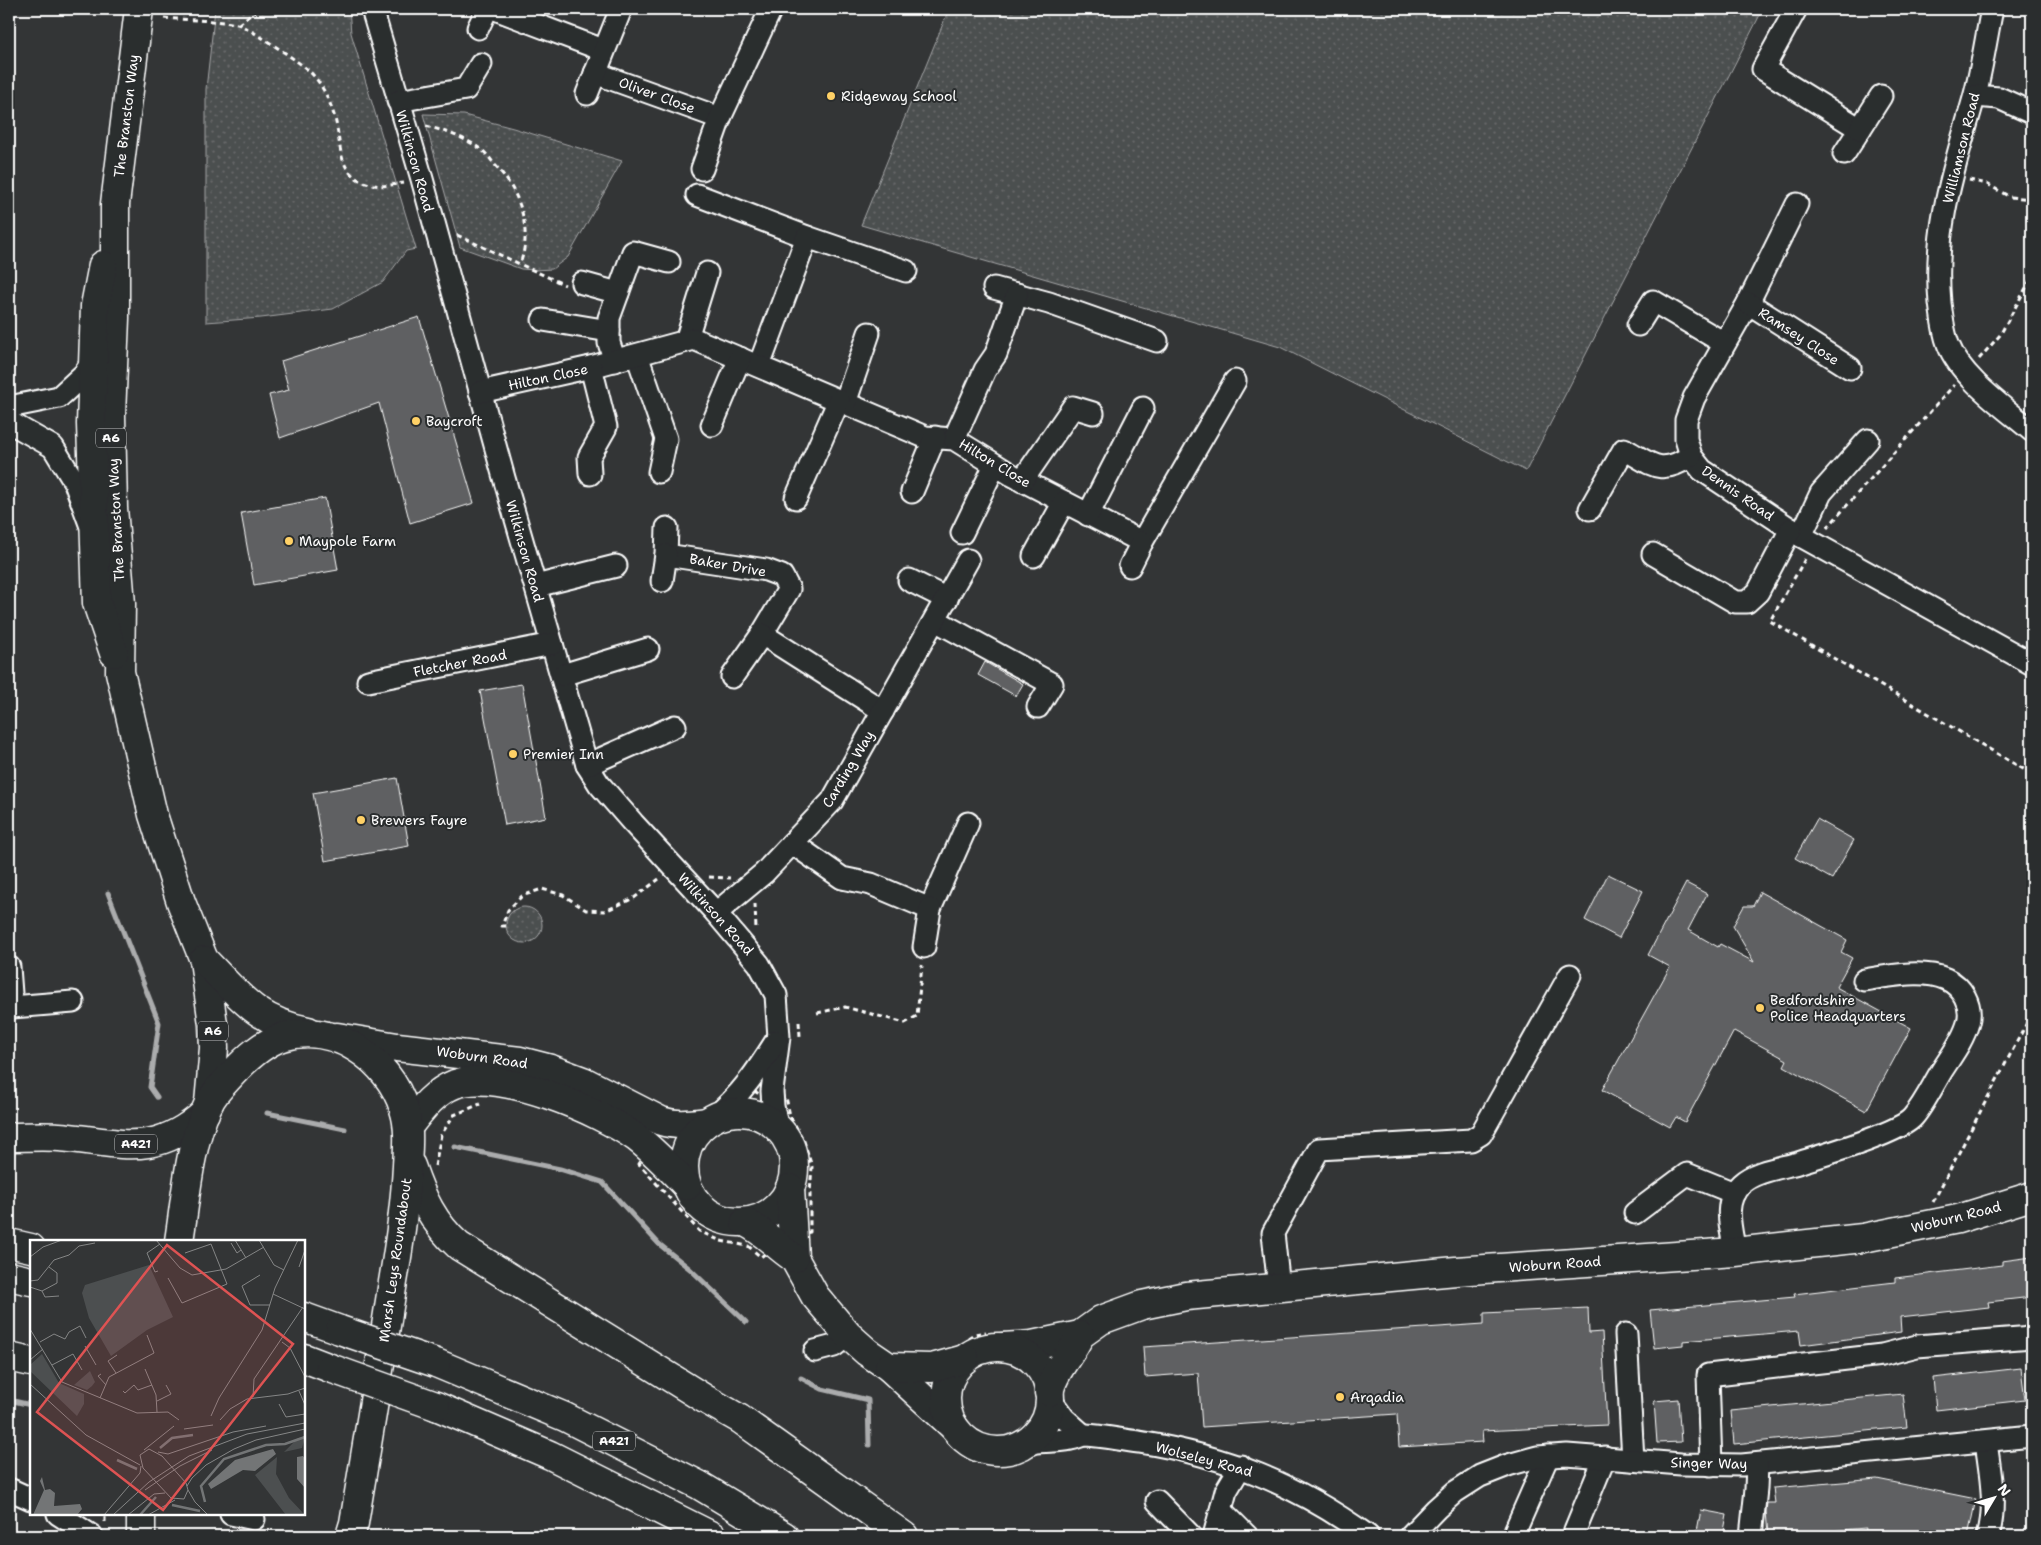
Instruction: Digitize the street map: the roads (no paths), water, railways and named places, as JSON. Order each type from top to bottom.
[{"type":"main road","name":"The Branston Way","points":[[126,9],[115,204],[115,318],[111,415],[113,508],[121,604],[120,672],[153,815],[181,902],[204,960],[213,1024],[214,1048],[207,1108]]},
{"type":"main road","points":[[115,204],[95,306],[90,424],[97,602],[120,672]]},
{"type":"main road","name":"The Branston Way","points":[[204,960],[253,1010],[281,1024],[328,1035]]},
{"type":"main road","points":[[179,1240],[192,1161],[207,1108],[243,1063],[269,1043],[281,1037],[296,1034],[328,1035]]},
{"type":"main road","name":"Woburn Road","points":[[328,1035],[397,1047],[520,1060],[551,1069],[583,1082],[661,1121],[674,1125],[684,1125],[710,1120]]},
{"type":"main road","name":"Marsh Leys Roundabout","points":[[328,1035],[354,1046],[380,1069],[399,1097],[404,1108],[408,1127],[408,1157],[403,1217],[356,1514],[350,1536]]},
{"type":"main road","name":"Woburn Road","points":[[408,1127],[422,1108],[436,1095],[454,1084],[477,1080],[502,1083],[540,1092],[572,1103],[598,1115],[637,1138],[640,1157],[687,1186]]},
{"type":"main road","name":"A421","points":[[9,1137],[57,1137],[124,1144],[148,1144],[170,1138],[193,1124],[207,1108]]},
{"type":"main road","points":[[729,1112],[746,1112],[762,1116],[777,1126],[787,1139],[793,1155],[794,1172],[790,1188],[783,1201],[772,1211],[759,1218],[745,1222],[727,1221],[710,1214],[696,1202],[687,1186],[683,1168],[686,1150],[694,1134],[710,1120],[729,1112]]},
{"type":"main road","points":[[408,1157],[421,1193],[430,1211],[439,1226],[459,1246],[740,1419],[904,1536]]},
{"type":"main road","points":[[790,1188],[791,1221],[788,1245],[814,1296],[848,1335],[867,1352],[890,1367],[966,1440],[980,1448],[995,1451],[1011,1449],[1026,1442],[1036,1434],[1048,1412],[1049,1395],[1044,1375],[1034,1362],[1020,1352],[1003,1347],[989,1348],[976,1352],[965,1359],[955,1370],[948,1384],[946,1399],[948,1414],[955,1428]]},
{"type":"main road","name":"Woburn Road","points":[[1003,1347],[1032,1345],[1080,1335],[1101,1320],[1142,1305],[1186,1296],[1456,1271],[1735,1252],[1863,1238],[1958,1219],[2032,1196]]},
{"type":"main road","points":[[745,1222],[788,1245]]},
{"type":"main road","points":[[9,1243],[30,1248]]},
{"type":"main road","points":[[9,1276],[30,1281]]},
{"type":"main road","name":"A421","points":[[305,1317],[436,1363],[565,1416],[699,1485],[784,1536]]},
{"type":"main road","name":"Woburn Road","points":[[1049,1395],[1051,1382],[1058,1369],[1075,1347],[1080,1335]]},
{"type":"main road","points":[[9,1357],[30,1362]]},
{"type":"main road","points":[[305,1358],[436,1406],[550,1456],[712,1536]]},
{"type":"main road","points":[[890,1367],[932,1368],[965,1359]]},
{"type":"main road","points":[[141,1515],[141,1536]]},
{"type":"street","name":"Wilkinson Road","points":[[372,9],[422,179],[480,392],[587,764],[599,784],[716,913],[759,964],[776,995],[779,1037],[773,1097],[777,1126]]},
{"type":"street","points":[[478,28],[487,9]]},
{"type":"street","points":[[495,9],[603,50]]},
{"type":"street","points":[[587,94],[621,9]]},
{"type":"street","points":[[702,169],[720,118],[771,9]]},
{"type":"street","points":[[1796,9],[1763,69],[1860,128]]},
{"type":"street","name":"Williamson Road","points":[[1992,9],[1975,96],[1951,176],[1940,234],[1938,281],[1942,322],[1948,345],[1966,371],[1981,387],[2032,431]]},
{"type":"street","points":[[401,111],[466,89],[481,64]]},
{"type":"street","name":"Oliver Close","points":[[595,73],[720,118]]},
{"type":"street","points":[[1844,154],[1881,96]]},
{"type":"street","points":[[1975,96],[1999,98],[2032,113]]},
{"type":"street","points":[[697,195],[807,237],[906,270]]},
{"type":"street","name":"Dennis Road","points":[[1797,204],[1748,303],[1694,398],[1686,420],[1686,439],[1691,456],[1702,470],[1802,536],[2032,664]]},
{"type":"street","points":[[712,425],[749,362],[807,237]]},
{"type":"street","points":[[615,361],[610,342],[609,318],[633,252],[669,262]]},
{"type":"street","points":[[686,341],[707,273]]},
{"type":"street","points":[[582,283],[618,293]]},
{"type":"street","points":[[994,288],[1049,303],[1157,341]]},
{"type":"street","points":[[912,492],[996,354],[1017,294]]},
{"type":"street","points":[[1638,326],[1653,300],[1724,343]]},
{"type":"street","name":"Ramsey Close","points":[[1748,303],[1850,368]]},
{"type":"street","points":[[543,320],[609,332]]},
{"type":"street","points":[[796,498],[842,402],[869,334]]},
{"type":"street","name":"Hilton Close","points":[[480,392],[591,367],[694,339],[925,437],[944,438],[1022,481],[1142,542]]},
{"type":"street","points":[[637,355],[666,439],[659,472]]},
{"type":"street","points":[[9,407],[60,396],[84,374],[93,361]]},
{"type":"street","points":[[590,474],[589,457],[606,427],[591,367]]},
{"type":"street","points":[[1130,566],[1142,542],[1236,381]]},
{"type":"street","points":[[1022,481],[1073,407],[1093,413]]},
{"type":"street","points":[[1088,515],[1143,408]]},
{"type":"street","points":[[9,422],[53,447],[75,483],[94,536]]},
{"type":"street","points":[[1653,554],[1735,602],[1747,602],[1758,592],[1802,536],[1821,493],[1868,440]]},
{"type":"street","points":[[1590,509],[1624,449],[1652,465],[1664,468],[1676,465],[1691,456]]},
{"type":"street","points":[[962,533],[996,465]]},
{"type":"street","points":[[1034,556],[1064,502]]},
{"type":"street","points":[[662,581],[666,555],[667,528]]},
{"type":"street","name":"Baker Drive","points":[[666,555],[766,570],[782,576],[789,589],[762,634],[732,677]]},
{"type":"street","name":"Carding Way","points":[[716,913],[764,873],[832,801],[968,560]]},
{"type":"street","points":[[536,586],[616,566]]},
{"type":"street","points":[[909,580],[947,598]]},
{"type":"street","points":[[935,620],[1052,684],[1038,707]]},
{"type":"street","points":[[762,634],[883,711]]},
{"type":"street","name":"Fletcher Road","points":[[368,682],[552,644]]},
{"type":"street","points":[[562,675],[648,648]]},
{"type":"street","points":[[587,764],[675,726]]},
{"type":"street","points":[[924,947],[930,909],[968,823]]},
{"type":"street","points":[[792,843],[842,878],[886,890],[930,909]]},
{"type":"street","points":[[9,967],[12,1007],[74,1002]]},
{"type":"street","points":[[1735,1252],[1729,1206],[1734,1193],[1742,1183],[1755,1175],[1820,1156],[1898,1128],[1912,1118],[1963,1037],[1969,1020],[1969,1006],[1963,993],[1954,982],[1939,976],[1906,974],[1864,980]]},
{"type":"street","points":[[1279,1288],[1273,1233],[1319,1149],[1471,1140],[1481,1134],[1570,975]]},
{"type":"street","points":[[710,1120],[730,1104],[746,1086],[779,1037]]},
{"type":"street","points":[[1636,1213],[1688,1174],[1734,1193]]},
{"type":"street","points":[[1626,1334],[1633,1460]]},
{"type":"street","points":[[815,1351],[834,1346],[848,1335]]},
{"type":"street","points":[[1711,1465],[1708,1375],[1882,1355],[1917,1346],[2032,1337]]},
{"type":"street","points":[[1049,1395],[1064,1418],[1083,1435]]},
{"type":"street","name":"Wolseley Road","points":[[1026,1442],[1073,1439],[1083,1435],[1172,1447],[1241,1466],[1287,1486],[1345,1519],[1368,1536]]},
{"type":"street","name":"Singer Way","points":[[1410,1536],[1455,1492],[1480,1476],[1508,1465],[1537,1457],[1605,1457],[1711,1465],[1757,1464],[2032,1436]]},
{"type":"street","points":[[1986,1442],[1994,1502],[1992,1522],[1988,1536]]},
{"type":"street","points":[[1515,1532],[1548,1456]]},
{"type":"street","points":[[1575,1530],[1605,1457]]},
{"type":"street","points":[[1751,1536],[1757,1464]]},
{"type":"street","points":[[1214,1536],[1226,1491],[1241,1466]]},
{"type":"street","points":[[9,1489],[30,1499]]},
{"type":"street","points":[[1157,1501],[1191,1536]]},
{"type":"street","points":[[1221,1510],[1247,1536]]},
{"type":"street","points":[[60,1515],[92,1536]]},
{"type":"street","points":[[236,1515],[254,1519]]},
{"type":"waterway","points":[[108,893],[159,1023],[150,1087],[157,1097]]},
{"type":"waterway","points":[[267,1113],[345,1129]]},
{"type":"waterway","points":[[455,1147],[560,1169],[602,1182],[659,1244],[690,1269],[746,1322]]},
{"type":"waterway","points":[[801,1378],[822,1389],[868,1400],[869,1445]]},
{"type":"waterway","points":[[9,1400],[30,1405]]},
{"type":"place","name":"Ridgeway School","points":[[831,96]]},
{"type":"place","name":"Baycroft","points":[[416,421]]},
{"type":"place","name":"Maypole Farm","points":[[289,541]]},
{"type":"place","name":"Premier Inn","points":[[513,754]]},
{"type":"place","name":"Brewers Fayre","points":[[361,820]]},
{"type":"place","name":"Bedfordshire Police Headquarters","points":[[1760,1008]]},
{"type":"place","name":"Arqadia","points":[[1340,1397]]}]
